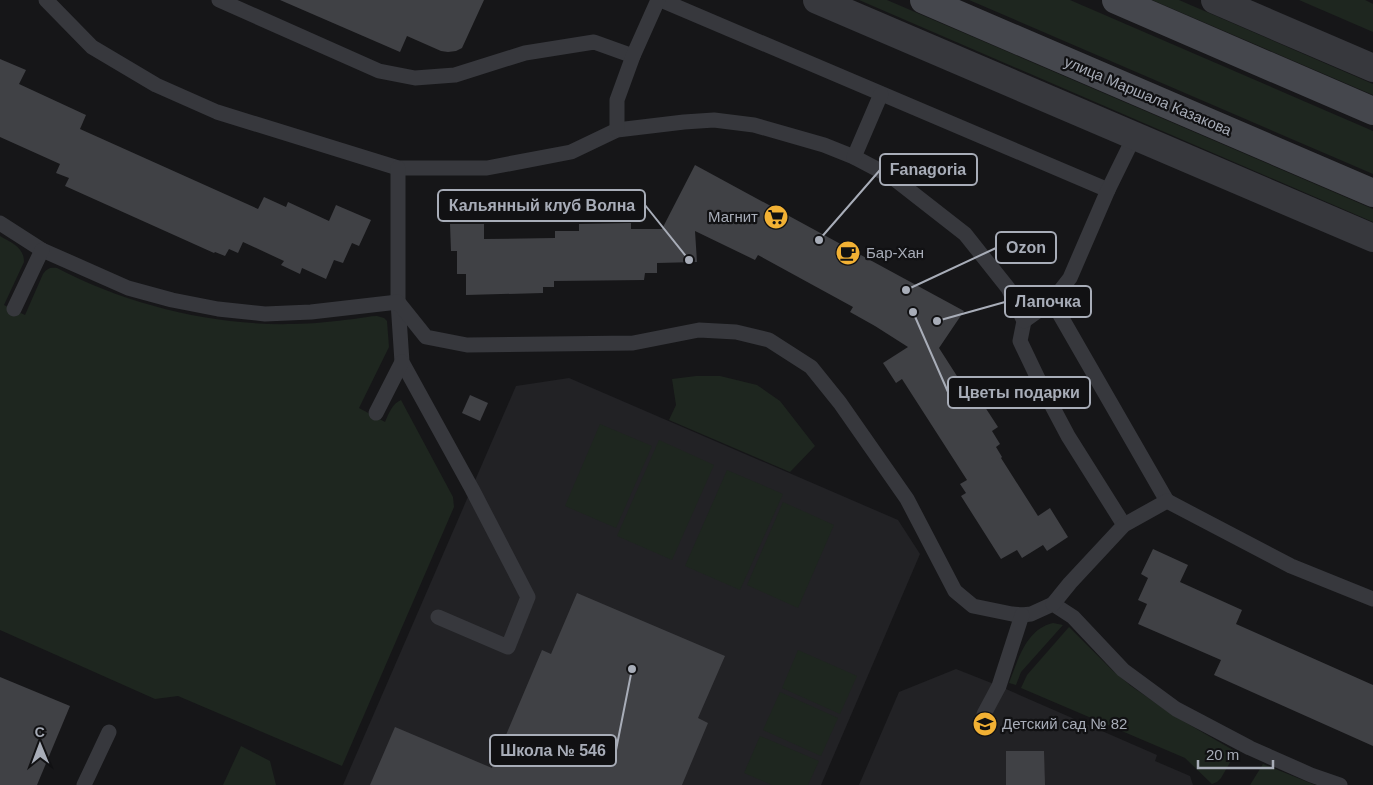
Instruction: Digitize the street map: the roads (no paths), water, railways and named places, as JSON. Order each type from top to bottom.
[{"type":"main road","name":"улица Маршала Казакова","points":[[924,0],[1373,193]]},
{"type":"main road","points":[[1116,0],[1373,111]]},
{"type":"street","points":[[817,0],[1373,238]]},
{"type":"street","points":[[1215,0],[1373,68]]},
{"type":"lane","points":[[46,0],[92,46],[156,85],[217,112],[398,168],[488,168],[571,152],[616,130],[714,120],[754,125],[824,145],[854,157],[892,177],[964,234],[1008,288],[1024,321],[1020,341],[1042,387],[1068,436],[1124,525]]},
{"type":"lane","points":[[219,0],[379,71],[416,78],[455,75],[525,53],[594,42],[633,56]]},
{"type":"lane","points":[[616,130],[618,100],[633,56],[660,0],[1108,190]]},
{"type":"lane","points":[[854,157],[881,94]]},
{"type":"lane","points":[[1024,321],[1052,301],[1070,278],[1108,190],[1134,137]]},
{"type":"lane","points":[[398,168],[398,302],[402,362],[472,489],[528,597],[508,647],[438,617]]},
{"type":"lane","points":[[0,223],[42,250],[128,288],[172,300],[218,309],[264,314],[311,312],[398,302]]},
{"type":"lane","points":[[14,309],[42,250]]},
{"type":"lane","points":[[1052,301],[1167,501],[1291,566],[1373,599]]},
{"type":"lane","points":[[398,302],[426,336],[467,345],[633,343],[700,330],[736,332],[769,340],[811,367],[840,403],[906,499],[956,592],[973,606],[1022,615],[1031,614],[1052,604],[1124,525],[1167,501]]},
{"type":"lane","points":[[376,413],[402,362]]},
{"type":"lane","points":[[1052,604],[1073,617],[1124,670],[1176,709],[1250,748],[1311,775],[1340,785]]},
{"type":"lane","points":[[985,728],[984,714],[999,686],[1022,615]]},
{"type":"lane","points":[[84,785],[108,732]]},
{"type":"place","name":"Магнит","points":[[776,217]]},
{"type":"place","name":"Fanagoria","points":[[819,240]]},
{"type":"place","name":"Бар-Хан","points":[[848,253]]},
{"type":"place","name":"Кальянный клуб Волна","points":[[689,260]]},
{"type":"place","name":"Ozon","points":[[906,290]]},
{"type":"place","name":"Цветы подарки","points":[[913,312]]},
{"type":"place","name":"Лапочка","points":[[937,321]]},
{"type":"place","name":"Школа № 546","points":[[632,669]]},
{"type":"place","name":"Детский сад № 82","points":[[985,724]]}]
